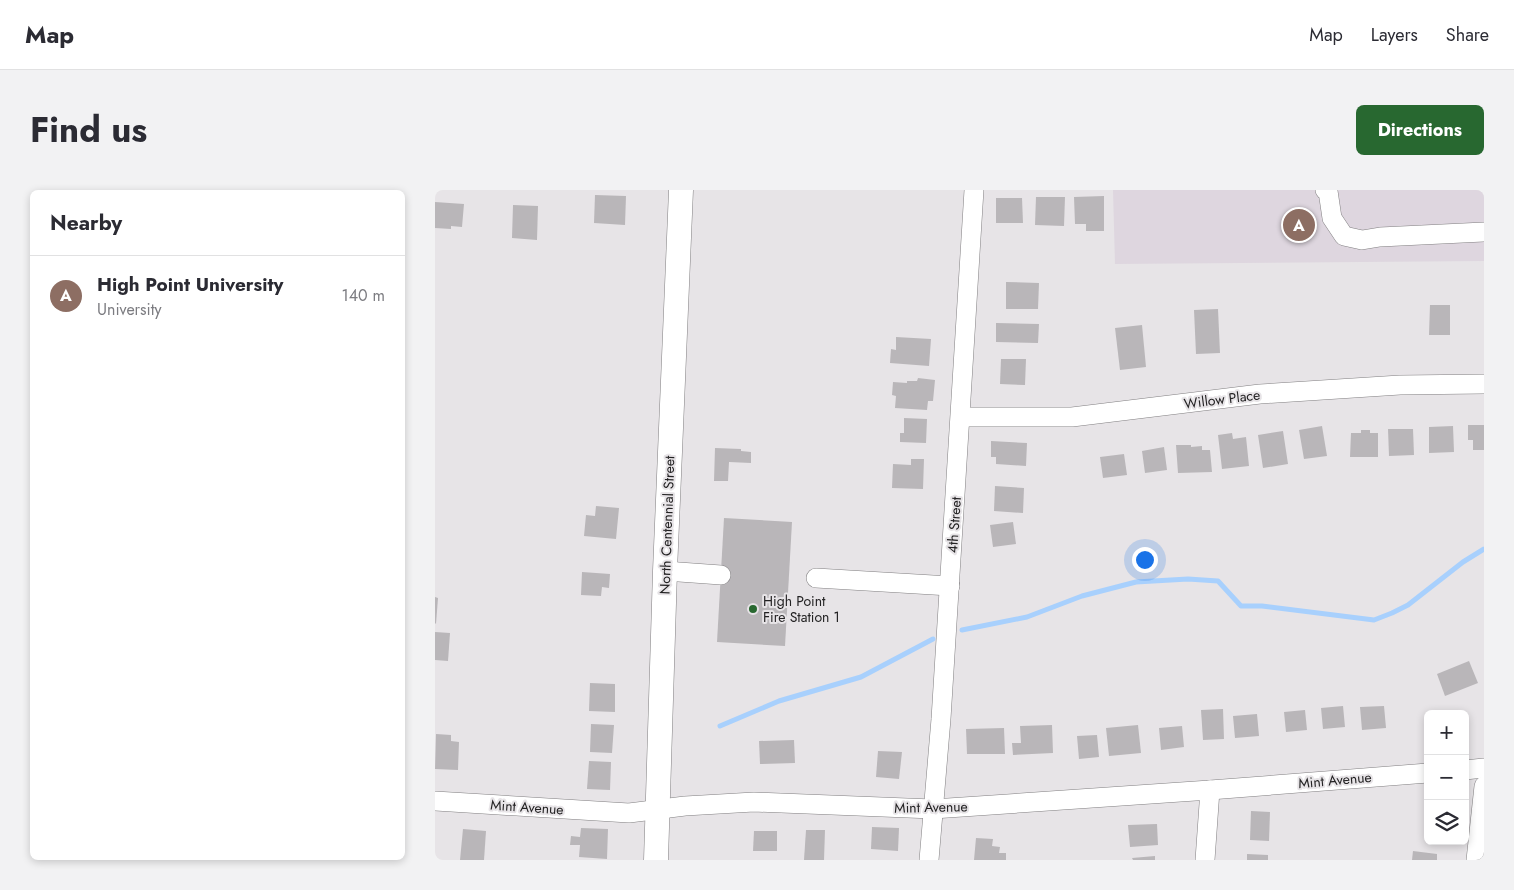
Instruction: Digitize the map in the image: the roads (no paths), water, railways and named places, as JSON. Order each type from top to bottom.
[{"type":"main road","name":"North Centennial Street","points":[[656,860],[665,571],[681,190]]},
{"type":"street","name":"4th Street","points":[[929,860],[950,586],[974,190]]},
{"type":"street","points":[[1331,190],[1332,218],[1344,236],[1361,240],[1380,237],[1484,232]]},
{"type":"street","name":"Willow Place","points":[[961,417],[1072,417],[1260,394],[1400,385],[1484,384]]},
{"type":"street","points":[[665,571],[721,575]]},
{"type":"street","points":[[815,578],[950,586]]},
{"type":"street","points":[[1469,770],[1484,768]]},
{"type":"street","name":"Mint Avenue","points":[[435,801],[629,813],[685,806],[754,802],[933,809],[1424,773]]},
{"type":"street","points":[[1476,860],[1484,786]]},
{"type":"street","points":[[1205,860],[1210,790]]},
{"type":"waterway","points":[[962,630],[1027,617],[1082,596],[1136,582],[1188,579],[1218,581],[1241,606],[1262,606],[1374,620],[1408,605],[1463,562],[1484,549]]},
{"type":"waterway","points":[[720,726],[779,701],[861,677],[933,639]]},
{"type":"place","name":"High Point University","points":[[1299,225]]},
{"type":"place","name":"High Point Fire Station 1","points":[[753,609]]}]
